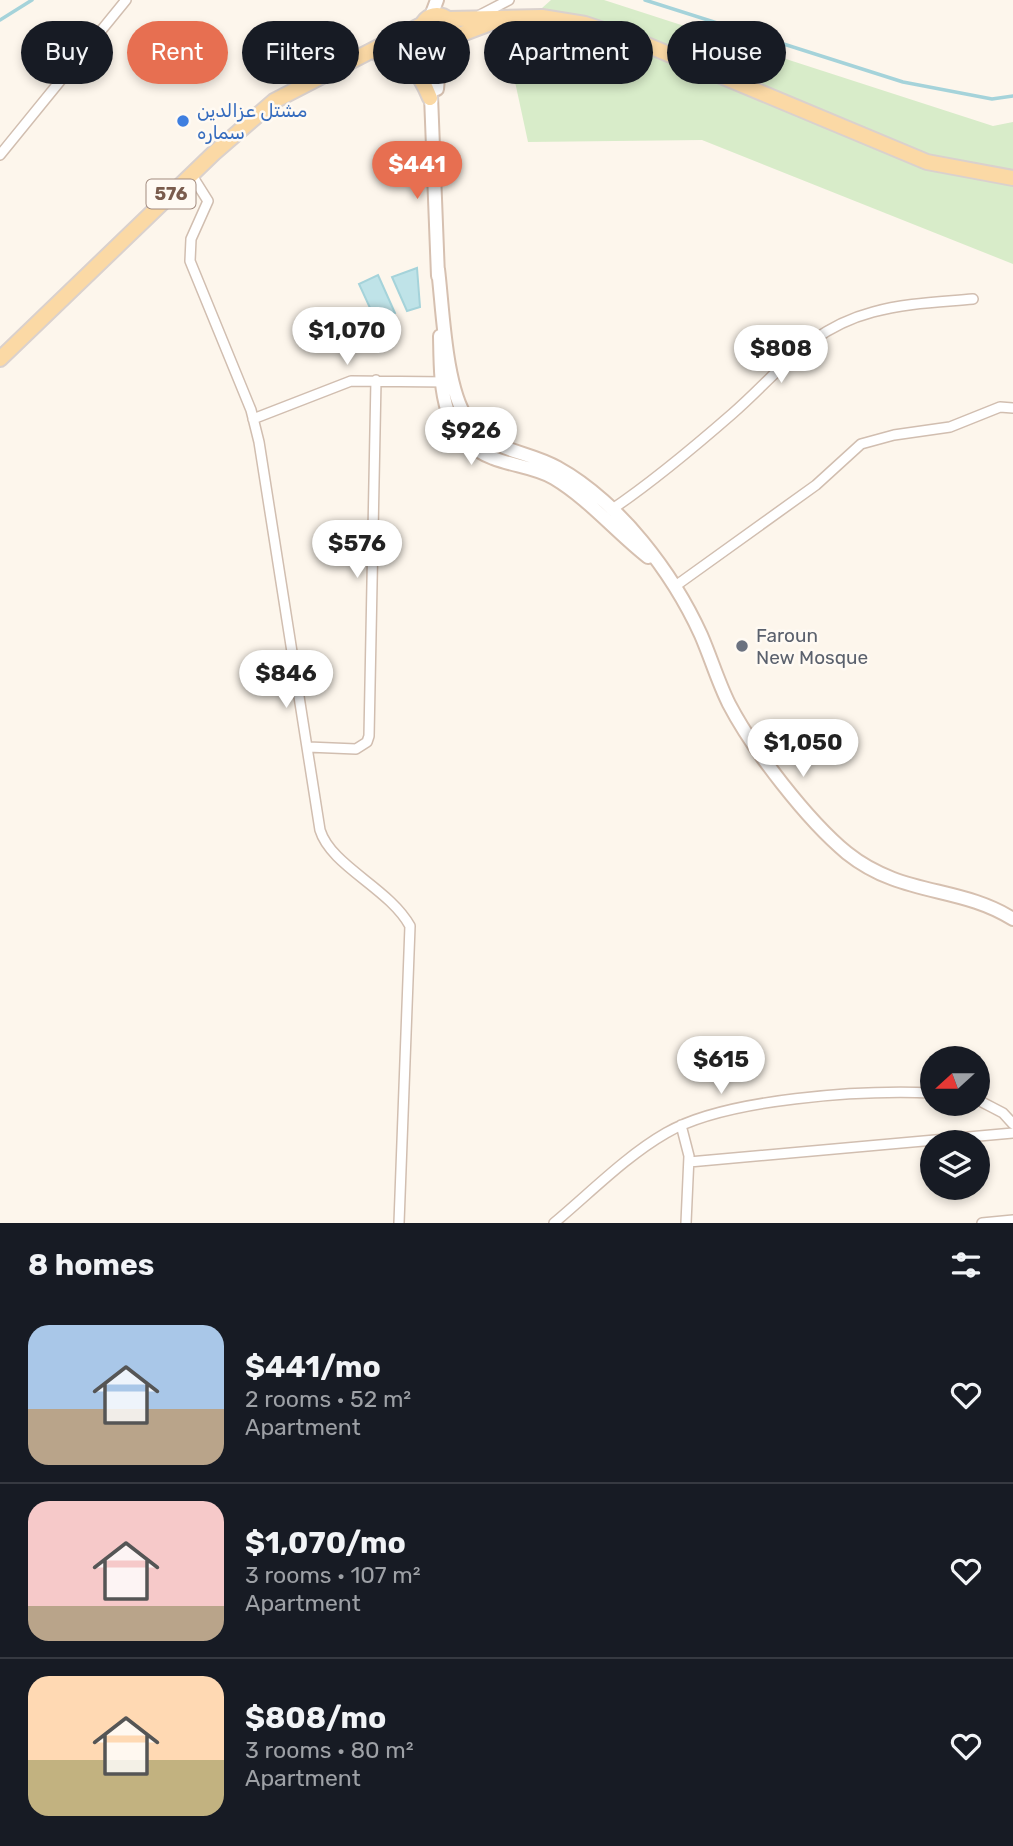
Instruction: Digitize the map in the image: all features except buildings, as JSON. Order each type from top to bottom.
[{"type":"main road","points":[[470,30],[510,16]]},
{"type":"main road","points":[[362,56],[437,19],[542,17],[608,32],[757,89],[927,162],[1013,178]]},
{"type":"main road","points":[[362,56],[373,54]]},
{"type":"main road","name":"576","points":[[0,359],[191,174],[274,101],[362,56]]},
{"type":"main road","points":[[425,84],[430,98]]},
{"type":"street","points":[[0,155],[127,0]]},
{"type":"street","points":[[437,0],[437,19]]},
{"type":"street","points":[[437,19],[443,0]]},
{"type":"street","points":[[477,17],[509,0]]},
{"type":"street","points":[[432,84],[430,98],[438,270],[448,417],[467,444],[493,458],[553,478],[659,566]]},
{"type":"street","points":[[432,131],[435,84]]},
{"type":"street","points":[[191,174],[208,201],[191,239],[190,261],[253,419],[320,830],[328,848],[368,879],[405,916],[410,926],[399,1223]]},
{"type":"street","points":[[611,510],[644,488],[735,412],[785,360],[811,340],[872,312],[973,299]]},
{"type":"street","points":[[308,747],[356,749],[367,742],[369,736],[376,380]]},
{"type":"street","points":[[253,419],[351,381],[447,382]]},
{"type":"street","points":[[447,382],[462,411],[488,441],[560,469],[611,510],[642,542],[674,587],[699,630],[723,692],[743,729],[835,842],[860,862],[895,881],[976,901],[1013,919]]},
{"type":"street","points":[[674,587],[816,485],[861,444],[894,435],[950,428],[1000,407],[1013,408]]},
{"type":"street","points":[[554,1223],[638,1154],[681,1125],[737,1107],[864,1095],[920,1093]]},
{"type":"street","points":[[990,1106],[1003,1113],[1013,1124]]},
{"type":"street","points":[[681,1125],[689,1162],[686,1223]]},
{"type":"street","points":[[689,1162],[1013,1133]]},
{"type":"street","points":[[982,1223],[1013,1220]]},
{"type":"green space","points":[[551,0],[604,0],[669,21],[667,84],[786,84],[786,59],[993,126],[1013,122],[1013,264],[702,140],[528,142],[515,84],[653,84],[653,21],[527,21]]},
{"type":"water","points":[[417,268],[420,307],[407,311],[392,277]]},
{"type":"water","points":[[378,275],[395,313],[376,321],[359,284]]},
{"type":"waterway","points":[[0,20],[32,0]]},
{"type":"waterway","points":[[645,0],[903,82],[992,99],[1013,96]]},
{"type":"place","name":"مشتل عزالدين سماره","points":[[183,121]]},
{"type":"place","name":"Faroun New Mosque","points":[[742,646]]}]
